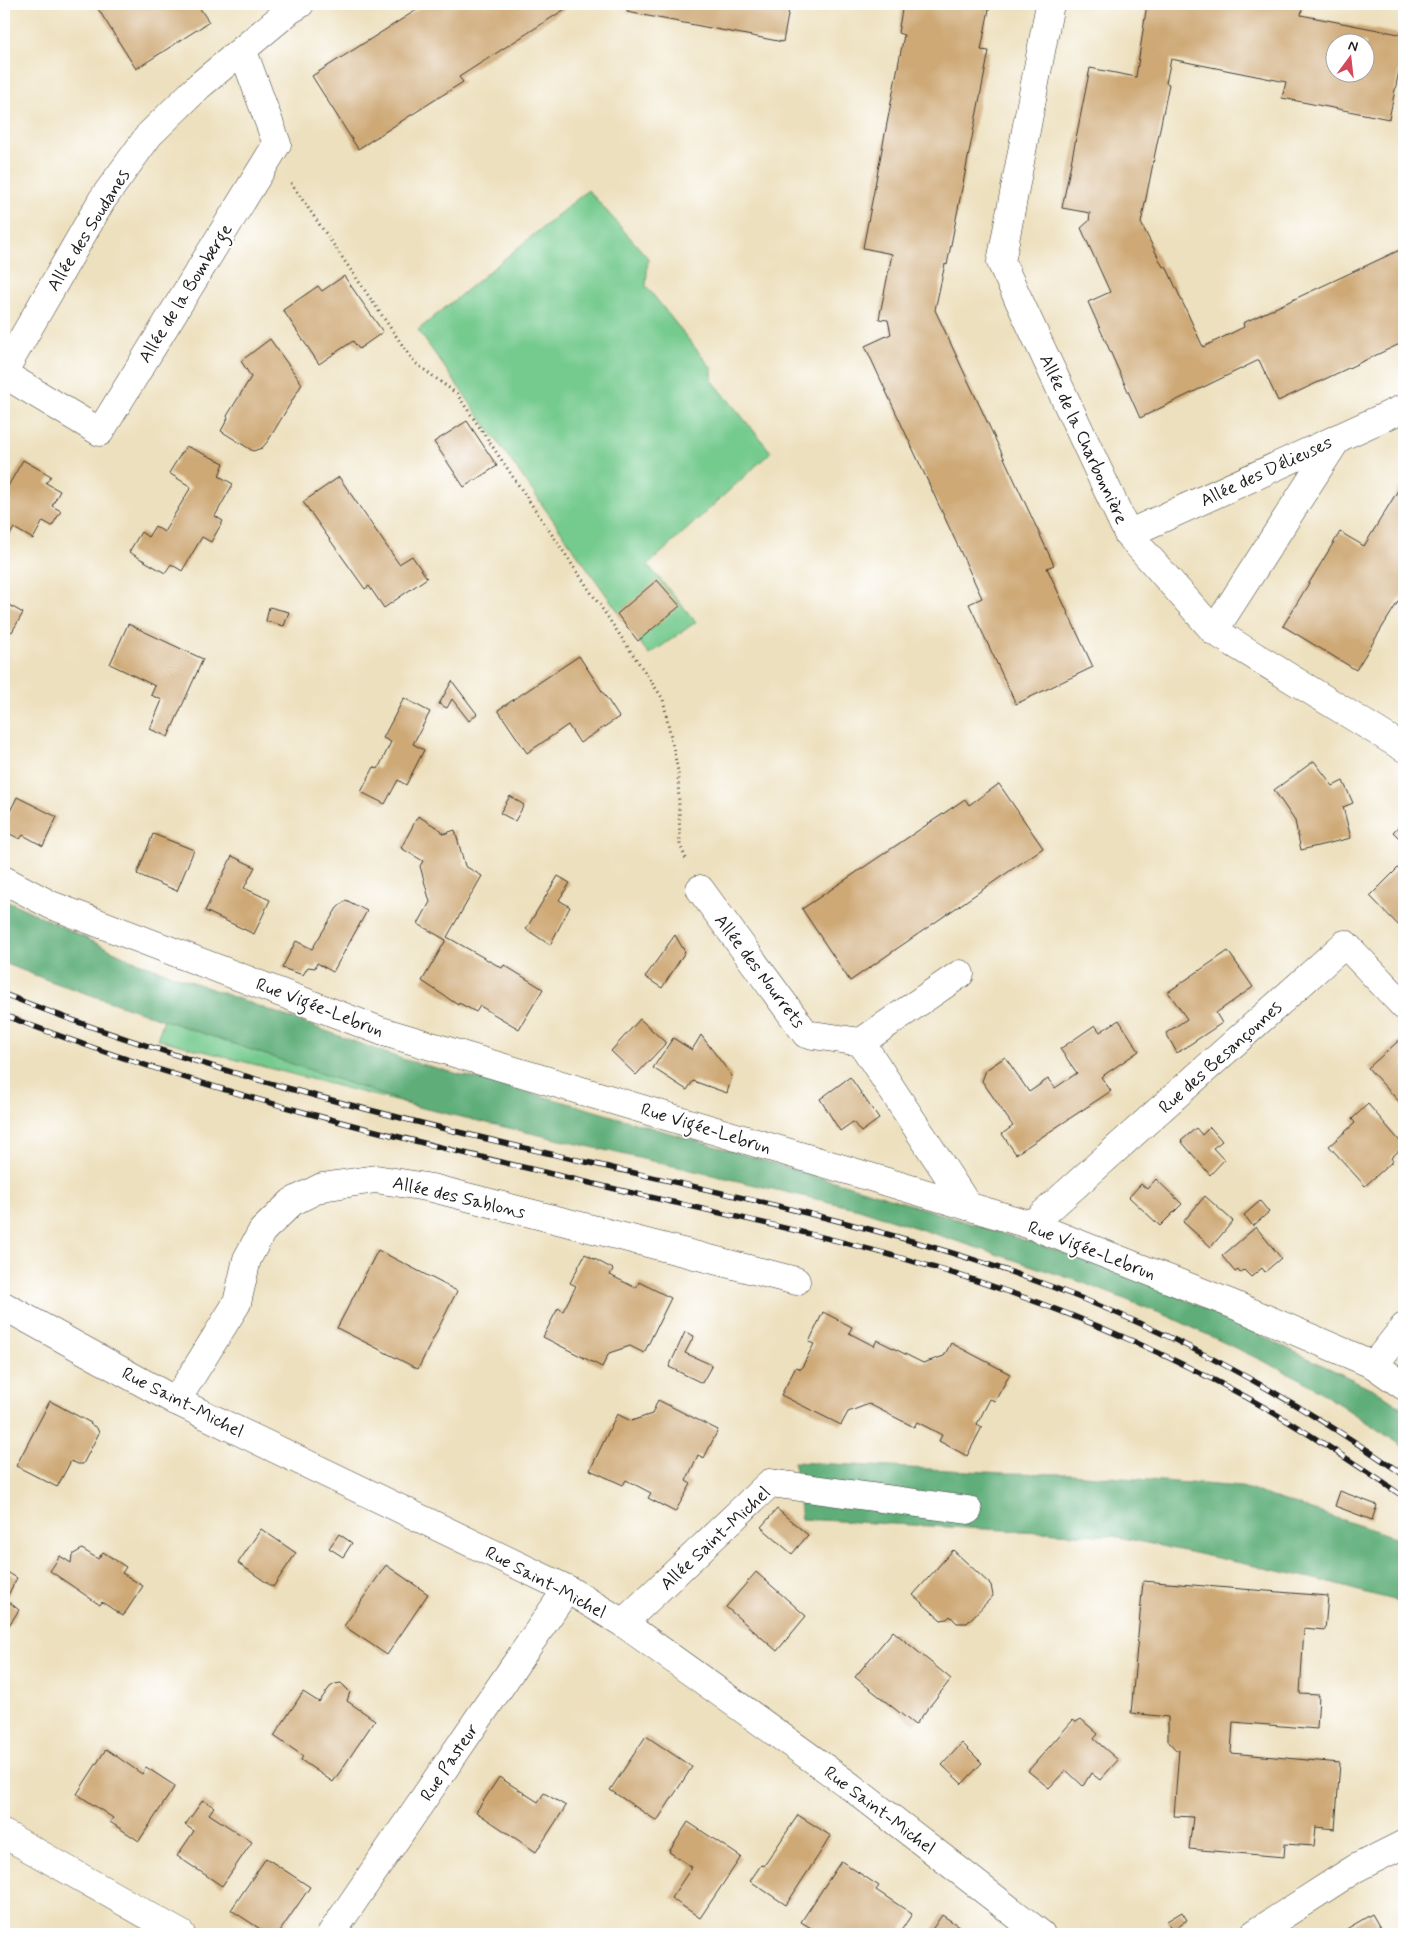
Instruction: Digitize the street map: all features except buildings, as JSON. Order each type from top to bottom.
[{"type":"street","name":"Allée de la Charbonnière","points":[[1050,4],[1001,262],[1128,534],[1214,631],[1404,748]]},
{"type":"street","name":"Allée des Soudanes","points":[[4,372],[102,200],[149,135],[199,86],[243,51],[292,6]]},
{"type":"street","name":"Allée de la Bomberge","points":[[4,372],[100,432],[277,144],[243,51]]},
{"type":"street","name":"Allée des Délieuses","points":[[1128,534],[1404,408]]},
{"type":"street","points":[[1214,631],[1338,438]]},
{"type":"street","name":"Rue Vigée-Lebrun","points":[[4,880],[51,905],[381,1031],[1031,1225],[1232,1304],[1374,1365],[1404,1386]]},
{"type":"street","name":"Allée des Nourrets","points":[[700,889],[806,1034],[860,1042]]},
{"type":"street","name":"Rue des Besançonnes","points":[[1031,1225],[1345,944],[1404,1006]]},
{"type":"street","points":[[960,974],[860,1042],[968,1206]]},
{"type":"street","name":"Allée des Sablons","points":[[176,1401],[237,1303],[247,1259],[262,1231],[292,1202],[322,1188],[376,1179],[432,1188],[796,1281]]},
{"type":"street","name":"Rue Saint-Michel","points":[[4,1306],[176,1401],[567,1590],[623,1623],[846,1783],[1041,1934]]},
{"type":"street","points":[[1374,1365],[1404,1327]]},
{"type":"street","name":"Allée Saint-Michel","points":[[623,1623],[770,1483],[968,1510]]},
{"type":"street","name":"Rue Pasteur","points":[[331,1934],[567,1590]]},
{"type":"street","points":[[4,1834],[181,1934]]},
{"type":"street","points":[[1254,1934],[1356,1868],[1404,1844]]},
{"type":"path","points":[[270,154],[414,362],[457,394],[663,699],[678,771],[680,844],[700,889]]},
{"type":"green space","points":[[588,190],[648,258],[646,286],[712,369],[712,380],[771,452],[648,565],[696,622],[649,655],[418,330]]},
{"type":"green space","points":[[4,899],[130,959],[402,1059],[568,1103],[864,1190],[1132,1274],[1381,1393],[1404,1409],[1404,1447],[1301,1379],[1170,1317],[1081,1282],[859,1209],[418,1107],[50,981],[4,963]]},
{"type":"green space","points":[[164,1019],[418,1107],[157,1039]]},
{"type":"green space","points":[[794,1462],[1005,1473],[1070,1474],[1242,1487],[1404,1540],[1404,1605],[1393,1600],[1311,1578],[1114,1536],[801,1519]]},
{"type":"railway","points":[[4,994],[147,1046],[292,1089],[512,1145],[823,1217],[940,1249],[998,1268],[1101,1306],[1191,1348],[1279,1395],[1404,1475]]},
{"type":"railway","points":[[4,1015],[81,1044],[159,1070],[317,1116],[477,1156],[823,1237],[916,1262],[1006,1291],[1128,1339],[1246,1397],[1346,1458],[1404,1497]]}]
